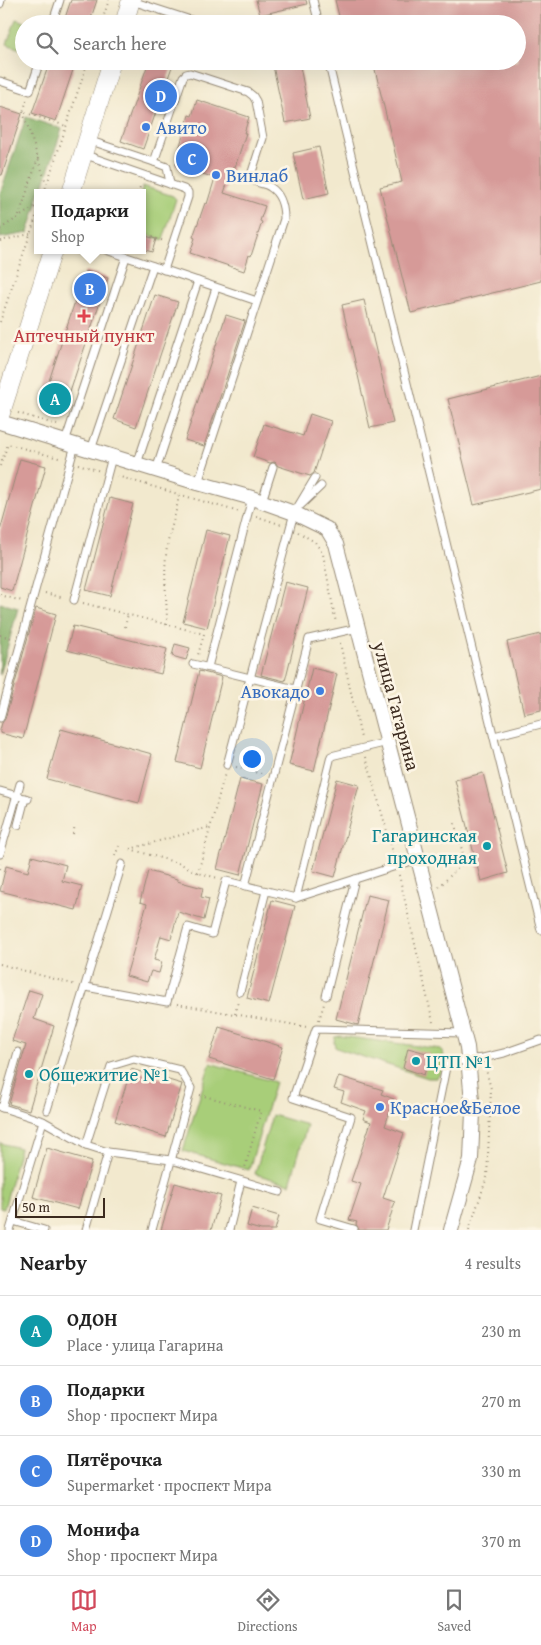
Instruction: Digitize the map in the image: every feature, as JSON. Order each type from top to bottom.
[{"type":"street","points":[[127,15],[131,0]]},
{"type":"street","points":[[72,189],[109,70]]},
{"type":"street","points":[[0,416],[51,254]]},
{"type":"street","name":"улица Гагарина","points":[[0,422],[294,512],[327,529],[336,544],[349,576],[358,628],[469,1059],[473,1112],[471,1159],[451,1230]]},
{"type":"lane","points":[[0,4],[2,0]]},
{"type":"lane","points":[[55,15],[60,0]]},
{"type":"lane","points":[[131,0],[176,15]]},
{"type":"lane","points":[[313,0],[317,15]]},
{"type":"lane","points":[[0,81],[30,91],[37,70]]},
{"type":"lane","points":[[330,70],[541,930]]},
{"type":"lane","points":[[154,162],[183,77],[186,74],[190,73],[248,92],[256,101],[263,138],[251,175],[252,179],[255,182],[270,187],[282,202],[284,211],[284,219],[198,483]]},
{"type":"lane","points":[[85,147],[154,162],[167,167],[170,184]]},
{"type":"lane","points":[[85,147],[188,192],[164,270]]},
{"type":"lane","points":[[117,254],[257,302]]},
{"type":"lane","points":[[0,718],[35,590],[70,444],[126,257]]},
{"type":"lane","points":[[91,450],[153,266]]},
{"type":"lane","points":[[137,464],[198,281]]},
{"type":"lane","points":[[156,470],[216,288]]},
{"type":"lane","points":[[74,600],[112,457]]},
{"type":"lane","points":[[208,667],[257,500],[273,467]]},
{"type":"lane","points":[[227,765],[294,512],[315,478]]},
{"type":"lane","points":[[294,512],[321,486]]},
{"type":"lane","points":[[245,886],[309,639],[358,628]]},
{"type":"lane","points":[[194,664],[295,689]]},
{"type":"lane","points":[[494,736],[541,724]]},
{"type":"lane","points":[[296,898],[332,756],[388,742]]},
{"type":"lane","points":[[404,745],[406,755]]},
{"type":"lane","points":[[0,854],[20,784]]},
{"type":"lane","points":[[0,791],[26,798],[18,825]]},
{"type":"lane","points":[[86,987],[167,1002],[188,927],[212,934],[226,881],[296,898],[418,859]]},
{"type":"lane","points":[[48,1110],[122,864]]},
{"type":"lane","points":[[326,996],[355,879]]},
{"type":"lane","points":[[240,992],[266,891]]},
{"type":"lane","points":[[354,1229],[340,1228],[320,1219],[351,1117],[293,1098],[316,1028],[463,1033]]},
{"type":"lane","points":[[413,1230],[447,1062],[483,1058],[541,1040]]},
{"type":"lane","points":[[18,1052],[1,1107],[43,1122],[86,1144],[108,1152],[171,1160],[280,1192]]},
{"type":"lane","points":[[86,1144],[112,1066],[134,1059],[180,1070],[190,1088],[152,1230]]},
{"type":"lane","points":[[10,1230],[43,1122]]},
{"type":"lane","points":[[86,1230],[108,1152]]},
{"type":"lane","points":[[229,1230],[241,1181]]},
{"type":"lane","points":[[13,1221],[44,1230]]},
{"type":"path","points":[[104,15],[109,0]]},
{"type":"path","points":[[45,189],[85,70]]},
{"type":"path","points":[[30,91],[23,112],[47,184]]},
{"type":"path","points":[[23,112],[66,127]]},
{"type":"path","points":[[19,216],[38,158]]},
{"type":"path","points":[[0,228],[34,207]]},
{"type":"path","points":[[0,322],[34,223]]},
{"type":"path","points":[[0,241],[30,234]]},
{"type":"path","points":[[146,235],[173,244]]},
{"type":"path","points":[[0,466],[8,444]]},
{"type":"path","points":[[167,625],[164,575],[167,546],[178,504],[179,477]]},
{"type":"path","points":[[35,590],[204,634],[194,664]]},
{"type":"path","points":[[0,595],[31,604]]},
{"type":"path","points":[[125,627],[128,614]]},
{"type":"path","points":[[0,635],[21,640]]},
{"type":"path","points":[[198,873],[227,765],[272,777]]},
{"type":"path","points":[[72,834],[75,825]]},
{"type":"path","points":[[210,827],[130,849],[181,864],[198,873],[226,881]]},
{"type":"path","points":[[0,964],[86,987]]},
{"type":"path","points":[[235,1014],[240,992]]},
{"type":"path","points":[[167,1002],[316,1028],[326,996]]},
{"type":"path","points":[[189,1092],[261,1111],[241,1181]]},
{"type":"green space","points":[[15,22],[15,47],[7,44]]},
{"type":"green space","points":[[26,117],[62,129],[42,189],[34,189],[34,214],[28,233],[0,238],[0,194]]},
{"type":"green space","points":[[143,186],[173,196],[176,199],[163,240],[146,234],[146,189],[142,189]]},
{"type":"green space","points":[[0,603],[18,608],[0,675]]},
{"type":"green space","points":[[340,1036],[441,1049],[444,1056],[441,1072],[437,1078],[428,1078],[339,1049],[335,1047],[334,1042],[335,1037]]},
{"type":"green space","points":[[210,1063],[275,1082],[249,1170],[183,1151]]},
{"type":"green space","points":[[272,1115],[307,1125],[290,1184],[255,1174]]},
{"type":"green space","points":[[0,1143],[20,1148],[4,1209],[0,1208]]},
{"type":"building","points":[[71,0],[97,0],[92,15],[66,15]]},
{"type":"building","points":[[256,0],[306,0],[307,4],[260,15]]},
{"type":"building","points":[[335,0],[541,0],[541,281],[411,313],[380,187],[402,182],[375,70],[526,70],[526,15],[339,15]]},
{"type":"building","points":[[47,70],[73,70],[56,121],[32,113]]},
{"type":"building","points":[[146,70],[171,70],[143,149],[121,141]]},
{"type":"building","points":[[274,70],[301,70],[310,118],[285,123]]},
{"type":"building","points":[[197,100],[249,117],[235,167],[233,166],[224,193],[265,206],[260,221],[262,222],[244,271],[190,253],[195,238],[193,237],[205,203],[207,204],[215,178],[176,165],[189,115],[192,116]]},
{"type":"building","points":[[0,107],[22,114],[2,175],[0,175]]},
{"type":"building","points":[[319,147],[329,193],[303,199],[293,153]]},
{"type":"building","points":[[146,236],[156,239],[152,252],[146,250]]},
{"type":"building","points":[[85,271],[108,278],[66,403],[44,396]]},
{"type":"building","points":[[155,295],[178,302],[136,427],[114,419]]},
{"type":"building","points":[[364,300],[393,423],[370,428],[342,305]]},
{"type":"building","points":[[226,315],[245,321],[204,446],[185,440]]},
{"type":"building","points":[[541,376],[541,489],[474,505],[448,399]]},
{"type":"building","points":[[310,414],[331,421],[314,473],[310,476],[278,466],[275,462],[270,463],[253,457],[264,424],[303,436]]},
{"type":"building","points":[[20,459],[46,466],[12,591],[0,587],[0,531]]},
{"type":"building","points":[[110,498],[133,504],[110,596],[86,590]]},
{"type":"building","points":[[206,530],[230,536],[207,628],[183,622]]},
{"type":"building","points":[[285,582],[308,588],[285,681],[261,675]]},
{"type":"building","points":[[36,608],[56,614],[23,739],[0,733],[0,730],[5,719]]},
{"type":"building","points":[[73,626],[167,649],[161,674],[67,650]]},
{"type":"building","points":[[541,634],[541,710],[524,714],[507,642]]},
{"type":"building","points":[[175,644],[190,648],[186,660],[172,656]]},
{"type":"building","points":[[312,668],[337,674],[314,771],[289,765]]},
{"type":"building","points":[[199,671],[222,677],[200,768],[177,762]]},
{"type":"building","points":[[61,729],[152,754],[139,803],[47,779]]},
{"type":"building","name":"Гагаринская проходная","points":[[483,773],[508,873],[481,881],[455,780]]},
{"type":"building","points":[[240,779],[263,784],[240,875],[217,869]]},
{"type":"building","points":[[337,779],[359,785],[335,877],[313,871]]},
{"type":"building","points":[[32,856],[66,865],[62,881],[82,886],[76,910],[0,891],[6,866],[28,872]]},
{"type":"building","points":[[148,871],[203,888],[201,897],[209,899],[204,920],[178,912],[171,939],[161,936],[154,960],[162,962],[159,973],[151,971],[147,982],[126,976],[147,904],[140,902]]},
{"type":"building","points":[[367,895],[389,900],[358,1025],[336,1019]]},
{"type":"building","points":[[272,900],[295,906],[269,1004],[247,998]]},
{"type":"building","name":"Общежитие №1","points":[[29,990],[42,994],[34,1019],[54,1026],[29,1110],[9,1104],[26,1045],[12,1041]]},
{"type":"building","points":[[219,1027],[283,1047],[273,1079],[209,1059]]},
{"type":"building","name":"ЦТП №1","points":[[408,1048],[430,1054],[424,1075],[403,1068]]},
{"type":"building","points":[[131,1069],[182,1084],[166,1137],[115,1121]]},
{"type":"building","points":[[339,1076],[383,1090],[381,1094],[394,1099],[385,1126],[404,1133],[383,1198],[395,1202],[386,1230],[359,1230],[357,1222],[349,1220],[361,1184],[351,1181],[371,1122],[363,1119],[366,1111],[341,1102],[344,1092],[334,1089]]},
{"type":"building","points":[[47,1148],[92,1161],[78,1209],[33,1197]]},
{"type":"building","points":[[175,1183],[221,1196],[211,1230],[161,1230]]},
{"type":"building","points":[[252,1208],[279,1216],[275,1230],[261,1230],[247,1226]]},
{"type":"place","name":"Монифа","points":[[161,96]]},
{"type":"place","name":"Авито","points":[[146,127]]},
{"type":"place","name":"Пятёрочка","points":[[192,159]]},
{"type":"place","name":"Винлаб","points":[[216,175]]},
{"type":"place","name":"Подарки","points":[[90,289]]},
{"type":"place","name":"Аптечный пункт","points":[[84,316]]},
{"type":"place","name":"ОДОН","points":[[55,399]]},
{"type":"place","name":"Авокадо","points":[[320,691]]},
{"type":"place","name":"Гагаринская проходная","points":[[487,846]]},
{"type":"place","name":"ЦТП №1","points":[[416,1061]]},
{"type":"place","name":"Общежитие №1","points":[[29,1074]]},
{"type":"place","name":"Красное&Белое","points":[[380,1107]]}]
